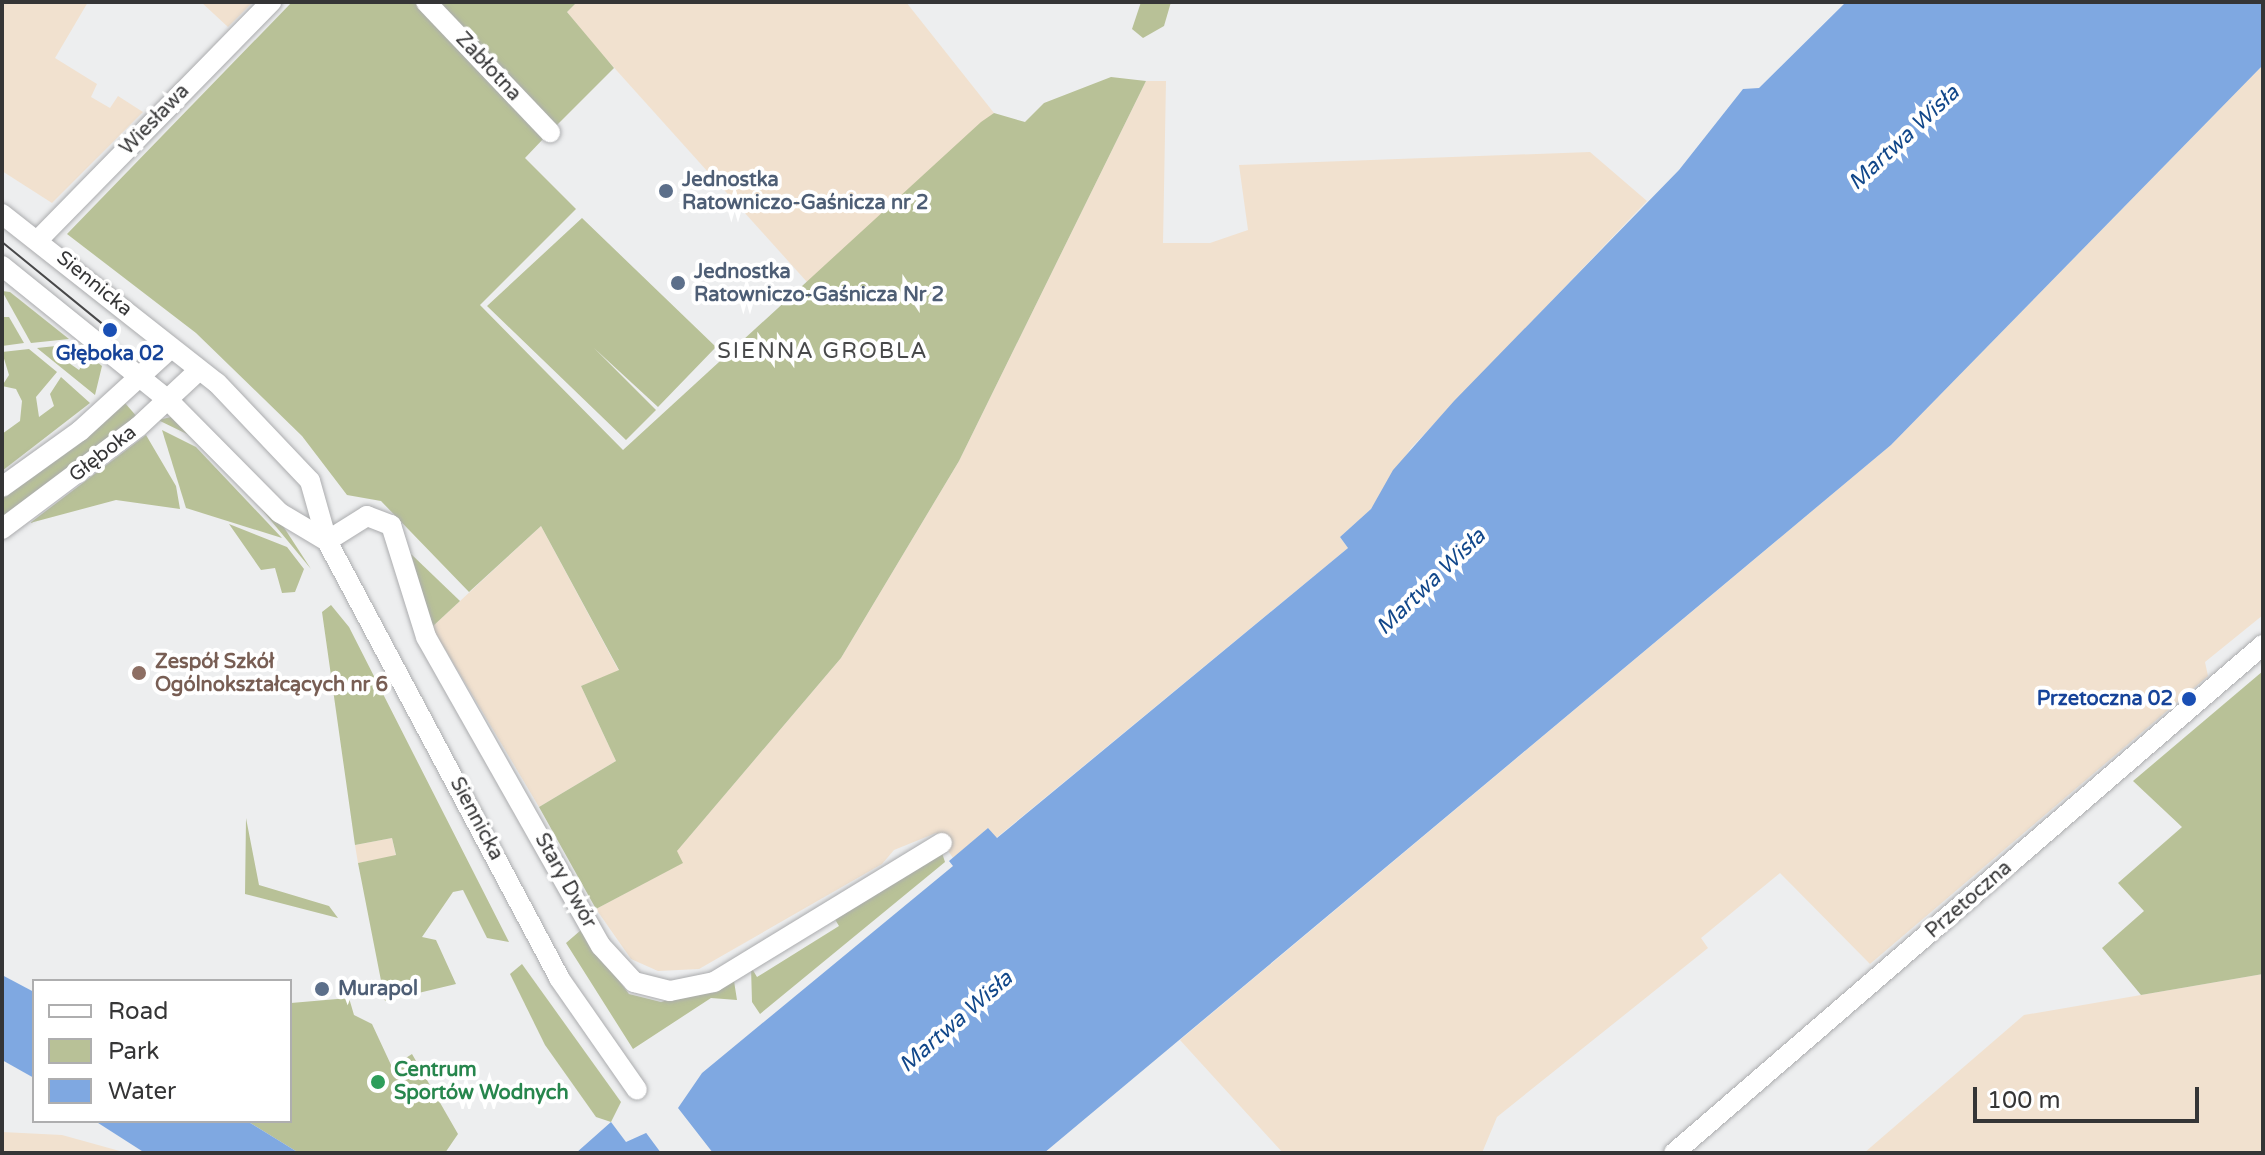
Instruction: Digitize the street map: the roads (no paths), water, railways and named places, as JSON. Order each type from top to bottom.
[{"type":"street","name":"Wiesława","points":[[39,239],[271,2]]},
{"type":"street","name":"Zabłotna","points":[[426,2],[550,132]]},
{"type":"street","name":"Siennicka","points":[[2,214],[39,239],[252,414],[303,472],[327,541],[546,953],[637,1090]]},
{"type":"street","points":[[2,266],[168,400],[280,513],[327,541]]},
{"type":"street","name":"Głęboka","points":[[2,487],[141,377],[171,348]]},
{"type":"street","name":"Głęboka","points":[[2,529],[168,400],[198,371]]},
{"type":"street","name":"Stary Dwór","points":[[327,541],[367,516],[391,525],[426,637],[601,946],[634,982],[670,991],[714,982],[942,843]]},
{"type":"street","name":"Przetoczna","points":[[1674,1153],[2263,645]]},
{"type":"water","name":"Martwa Wisła","points":[[1846,2],[2263,2],[2263,65],[1891,445],[1044,1153],[576,1153],[611,1122],[626,1142],[646,1133],[678,1108],[702,1073],[953,866],[949,861],[988,828],[997,838],[1348,548],[1340,537],[1371,509],[1393,470],[1454,401],[1679,170],[1743,89],[1759,88]]},
{"type":"water","points":[[2,975],[32,991],[32,1077],[2,1060]]},
{"type":"water","points":[[98,1123],[250,1123],[299,1153],[145,1153]]},
{"type":"tram line","points":[[2,242],[110,330]]},
{"type":"place","name":"Jednostka Ratowniczo-Gaśnicza nr 2","points":[[666,191]]},
{"type":"place","name":"Jednostka Ratowniczo-Gaśnicza Nr 2","points":[[678,283]]},
{"type":"place","name":"Głęboka 02","points":[[110,330]]},
{"type":"place","name":"Zespół Szkół Ogólnokształcących nr 6","points":[[139,673]]},
{"type":"place","name":"Przetoczna 02","points":[[2189,699]]},
{"type":"place","name":"Murapol","points":[[322,989]]},
{"type":"place","name":"Centrum Sportów Wodnych","points":[[378,1082]]},
{"type":"district","name":"SIENNA GROBLA","points":[[823,352]]}]
